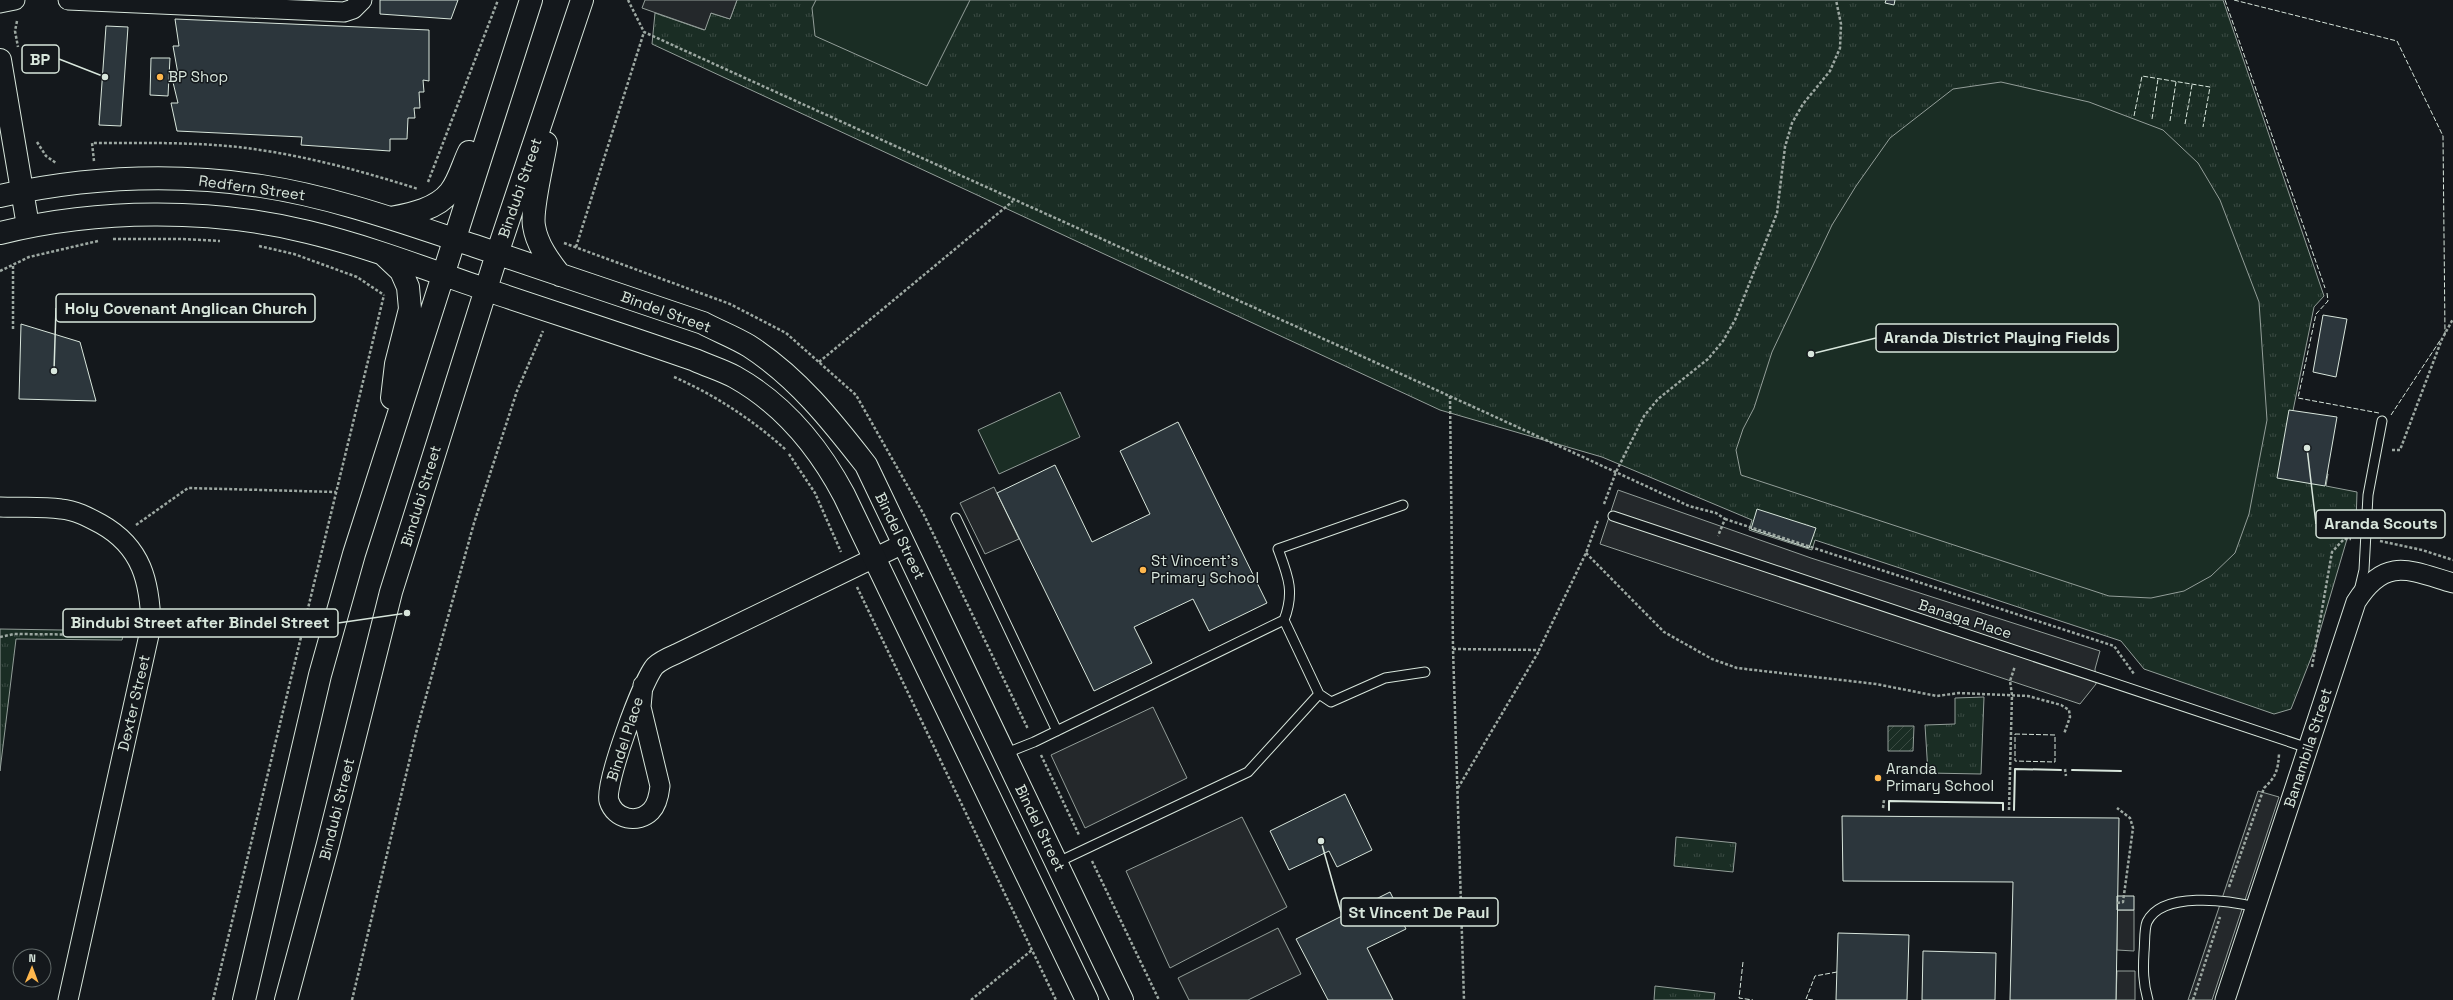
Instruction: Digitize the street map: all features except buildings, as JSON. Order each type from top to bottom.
[{"type":"main road","points":[[244,1000],[320,675],[384,456],[511,58],[531,0]]},
{"type":"main road","name":"Bindubi Street","points":[[286,1000],[328,844],[392,592],[497,254],[582,0]]},
{"type":"main road","points":[[9,56],[22,191],[28,226]]},
{"type":"main road","points":[[391,218],[416,213],[435,204],[450,192],[511,58]]},
{"type":"main road","points":[[560,275],[548,260],[537,239],[534,225],[561,63]]},
{"type":"main road","name":"Redfern Street","points":[[0,196],[22,191],[95,181],[152,177],[206,180],[261,186],[327,199],[391,218],[497,254]]},
{"type":"main road","points":[[0,233],[28,226],[113,216],[183,216],[256,223],[307,232],[382,253],[486,290],[695,360],[735,377],[779,409],[805,435],[833,474],[875,558],[1087,1000]]},
{"type":"main road","points":[[382,253],[401,271],[408,287],[410,309],[396,364],[384,456]]},
{"type":"main road","name":"Bindel Street","points":[[497,254],[703,323],[748,346],[769,360],[799,386],[827,415],[866,465],[1122,1000]]},
{"type":"main road","points":[[779,409],[799,386]]},
{"type":"main road","points":[[975,767],[1004,754]]},
{"type":"street","points":[[68,0],[206,3],[344,12],[353,9],[362,0]]},
{"type":"street","points":[[0,3],[19,8]]},
{"type":"street","name":"Dexter Street","points":[[0,508],[61,509],[86,516],[120,537],[137,557],[143,570],[151,597],[150,635],[68,1000]]},
{"type":"street","name":"Bindel Place","points":[[643,685],[641,707],[660,786],[659,797],[652,811],[639,819],[626,818],[618,814],[609,801],[609,784],[643,685],[655,666],[676,654],[903,544]]},
{"type":"street","name":"Banambila Street","points":[[2225,1000],[2356,602],[2365,587],[2378,576],[2400,569],[2453,583]]},
{"type":"lane","points":[[2356,602],[2364,570],[2368,495],[2382,421]]},
{"type":"lane","points":[[1004,754],[1057,731],[1284,620],[1291,603],[1278,549],[1403,505]]},
{"type":"lane","name":"Banaga Place","points":[[1613,516],[2308,748]]},
{"type":"lane","points":[[956,518],[1057,731]]},
{"type":"lane","points":[[1284,620],[1319,694],[1332,702],[1385,678],[1425,672]]},
{"type":"lane","points":[[1056,862],[1248,772],[1319,694]]},
{"type":"lane","points":[[2148,1000],[2143,982],[2144,950],[2146,923],[2154,912],[2162,906],[2179,902],[2225,901],[2255,907]]},
{"type":"path","points":[[426,187],[498,0]]},
{"type":"path","points":[[628,0],[644,32],[1013,201],[1450,396],[1689,506],[1716,513],[1725,519],[2114,646],[2135,675]]},
{"type":"path","points":[[1616,472],[1651,407],[1708,360],[1724,341],[1735,320],[1776,213],[1785,147],[1792,123],[1803,104],[1830,71],[1840,48],[1841,24],[1836,0]]},
{"type":"path","points":[[9,56],[19,8]]},
{"type":"path","points":[[576,248],[644,32]]},
{"type":"path","points":[[35,137],[46,156],[57,164]]},
{"type":"path","points":[[95,167],[92,143],[237,147],[285,154],[370,174],[425,191]]},
{"type":"path","points":[[819,362],[1013,201]]},
{"type":"path","points":[[110,240],[183,239],[221,241]]},
{"type":"path","points":[[0,271],[29,257],[102,240]]},
{"type":"path","points":[[558,241],[730,304]]},
{"type":"path","points":[[213,1000],[384,295],[357,277],[294,254],[251,244]]},
{"type":"path","points":[[13,266],[13,331]]},
{"type":"path","points":[[2376,450],[2400,450],[2442,339],[2453,319]]},
{"type":"path","points":[[537,326],[551,331]]},
{"type":"path","points":[[352,1000],[417,729],[474,523],[517,391],[544,329]]},
{"type":"path","points":[[670,376],[691,385],[760,426],[788,452],[815,493],[849,570],[1056,1000]]},
{"type":"path","points":[[1450,396],[1453,650],[1464,1000]]},
{"type":"path","points":[[120,537],[188,488],[336,492]]},
{"type":"path","points":[[924,515],[1159,1000]]},
{"type":"path","points":[[1712,549],[1725,519]]},
{"type":"path","points":[[2311,672],[2332,552],[2344,539]]},
{"type":"path","points":[[2382,541],[2453,560]]},
{"type":"path","points":[[1458,789],[1539,650],[1586,553],[1664,632],[1712,659],[1738,668],[1876,684],[1937,696],[1959,693],[2012,695],[2052,702],[2069,710],[2070,717],[2064,734]]},
{"type":"path","points":[[0,637],[14,634],[150,635]]},
{"type":"path","points":[[1453,650],[1539,650]]},
{"type":"path","points":[[2009,810],[2012,695],[2010,682],[2020,652]]},
{"type":"path","points":[[2193,1000],[2264,788],[2275,778],[2279,766],[2278,754]]},
{"type":"path","points":[[2066,769],[2066,776]]},
{"type":"path","points":[[1884,800],[1884,808]]},
{"type":"path","points":[[2116,903],[2123,902],[2133,828],[2130,818],[2117,808]]},
{"type":"path","points":[[971,1000],[1032,950]]},
{"type":"green space","points":[[737,0],[2223,0],[2324,296],[2314,307],[2282,465],[2328,474],[2326,486],[2357,492],[2356,523],[2352,522],[2315,648],[2291,709],[2274,714],[2144,669],[2121,641],[1815,540],[1812,550],[1749,530],[1752,520],[1602,457],[1440,410],[652,44],[655,13],[704,30],[711,13],[730,19]]},
{"type":"green space","points":[[816,0],[970,0],[927,86],[815,36],[812,8]]},
{"type":"green space","points":[[2001,82],[2089,102],[2163,130],[2198,163],[2220,200],[2259,302],[2267,420],[2249,514],[2235,553],[2211,576],[2184,591],[2151,598],[2109,596],[1741,475],[1736,450],[1743,429],[1754,408],[1772,352],[1832,225],[1856,186],[1890,138],[1953,89]]},
{"type":"green space","points":[[1060,392],[1080,437],[999,474],[978,430]]},
{"type":"green space","points":[[0,629],[124,631],[122,640],[16,639],[0,771]]},
{"type":"green space","points":[[1984,697],[1981,774],[1928,773],[1925,725],[1955,724],[1955,698]]},
{"type":"green space","points":[[1888,726],[1914,726],[1913,751],[1888,751]]},
{"type":"green space","points":[[1676,837],[1736,843],[1733,872],[1674,866]]},
{"type":"green space","points":[[1655,986],[1715,993],[1714,1000],[1654,1000]]},
{"type":"shaded area","points":[[645,0],[737,0],[730,19],[711,13],[705,30],[642,8]]},
{"type":"shaded area","points":[[994,487],[1019,539],[985,554],[960,503]]},
{"type":"shaded area","points":[[1618,490],[1811,558],[2100,651],[2095,669],[2096,684],[2080,704],[1600,544]]},
{"type":"shaded area","points":[[1153,707],[1187,778],[1085,828],[1051,755]]},
{"type":"shaded area","points":[[2258,791],[2279,797],[2212,1000],[2188,1000]]},
{"type":"shaded area","points":[[1242,817],[1287,907],[1170,968],[1126,871]]},
{"type":"shaded area","points":[[2117,910],[2134,910],[2134,951],[2117,950]]},
{"type":"shaded area","points":[[1278,928],[1301,974],[1248,1000],[1189,1000],[1178,978]]},
{"type":"shaded area","points":[[2117,971],[2135,971],[2135,1000],[2116,1000]]},
{"type":"fence","points":[[2225,0],[2325,288]]},
{"type":"fence","points":[[2234,0],[2397,41],[2443,136],[2445,334]]},
{"type":"fence","points":[[2134,116],[2142,76],[2210,87],[2203,127]]},
{"type":"fence","points":[[2152,119],[2158,79]]},
{"type":"fence","points":[[2170,121],[2176,82]]},
{"type":"fence","points":[[2185,124],[2192,85]]},
{"type":"fence","points":[[2327,293],[2328,301],[2316,314],[2298,398],[2379,413]]},
{"type":"fence","points":[[2391,415],[2441,339]]},
{"type":"fence","points":[[2015,734],[2055,735],[2055,762],[2015,761],[2015,734]]},
{"type":"fence","points":[[1743,962],[1739,998],[1753,1000]]},
{"type":"fence","points":[[1813,1000],[1806,999],[1815,976],[1837,972]]},
{"type":"wall","points":[[2014,810],[2015,769],[2061,770]]},
{"type":"wall","points":[[2072,770],[2121,771]]},
{"type":"wall","points":[[1889,810],[1889,801],[2003,803],[2003,810]]},
{"type":"place","name":"BP","points":[[105,77]]},
{"type":"place","name":"BP Shop","points":[[160,77]]},
{"type":"place","name":"Aranda District Playing Fields","points":[[1811,354]]},
{"type":"place","name":"Holy Covenant Anglican Church","points":[[54,371]]},
{"type":"place","name":"Aranda Scouts","points":[[2307,448]]},
{"type":"place","name":"St Vincent's Primary School","points":[[1143,570]]},
{"type":"place","name":"Bindubi Street after Bindel Street","points":[[407,613]]},
{"type":"place","name":"Aranda Primary School","points":[[1878,778]]},
{"type":"place","name":"St Vincent De Paul","points":[[1321,841]]}]
